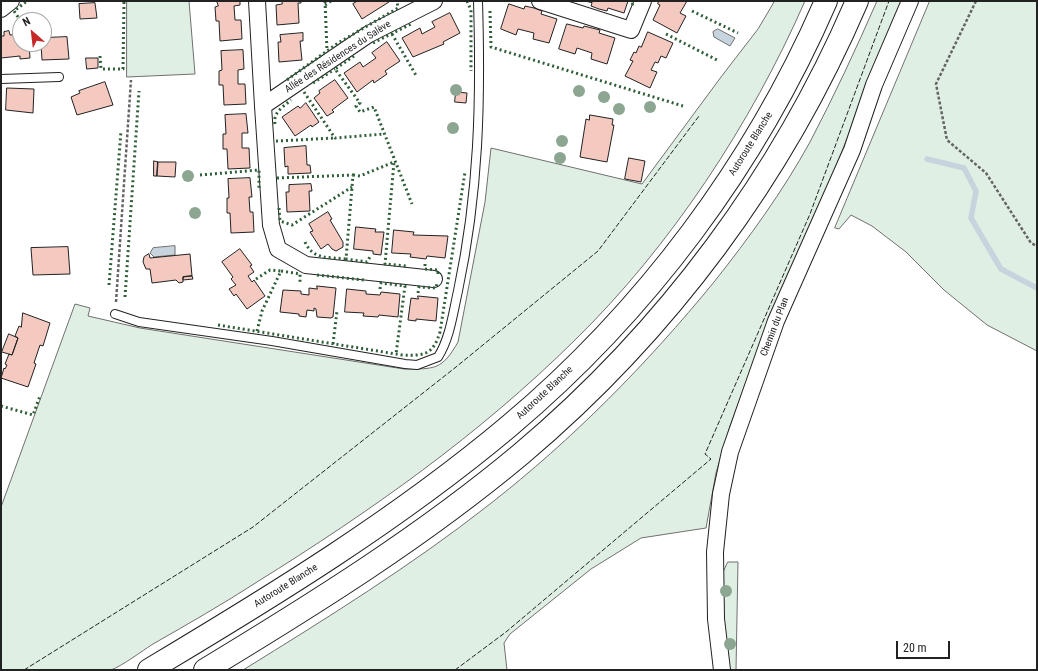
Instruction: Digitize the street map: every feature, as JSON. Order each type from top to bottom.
[{"type":"highway","name":"Autoroute Blanche","points":[[149,670],[308,573],[360,538],[452,471],[508,427],[560,381],[641,295],[679,250],[720,194],[772,110],[799,59],[826,1]]},
{"type":"highway","points":[[205,670],[373,565],[462,500],[521,454],[562,418],[629,352],[688,284],[771,168],[821,81],[857,1]]},
{"type":"street","points":[[1,9],[11,1]]},
{"type":"street","points":[[257,1],[271,225],[278,249],[306,265],[434,279]]},
{"type":"street","name":"Allée des Résidences du Salève","points":[[263,106],[411,5],[434,1]]},
{"type":"street","points":[[540,1],[631,30],[643,1]]},
{"type":"street","name":"Chemin du Plan","points":[[722,670],[716,619],[715,552],[721,494],[730,452],[776,321],[852,150],[874,85],[910,1]]},
{"type":"lane","points":[[115,314],[139,322],[272,341],[405,364],[417,365],[438,357],[447,339],[460,282],[474,200],[478,139],[478,1]]},
{"type":"lane","points":[[1,79],[59,77]]},
{"type":"path","points":[[976,1],[936,84],[947,140],[986,173],[1031,243],[1037,246]]},
{"type":"path","points":[[115,314],[131,80]]},
{"type":"green space","points":[[127,1],[189,1],[195,74],[127,77]]},
{"type":"green space","points":[[775,1],[805,1],[784,47],[760,93],[734,138],[706,181],[676,224],[644,265],[610,303],[575,340],[501,408],[423,470],[341,528],[244,590],[153,644],[116,668],[111,670],[1,670],[1,507],[75,304],[90,308],[88,316],[140,328],[404,369],[423,369],[437,366],[447,358],[458,342],[485,202],[491,148],[642,184],[758,29]]},
{"type":"green space","points":[[877,1],[902,1],[821,204],[766,329],[730,426],[716,473],[706,528],[641,538],[591,569],[510,634],[504,643],[507,670],[243,670],[368,591],[460,527],[521,479],[551,453],[580,427],[636,371],[714,282],[753,231],[777,196],[800,160],[819,125]]},
{"type":"green space","points":[[930,1],[1037,1],[1037,351],[987,325],[944,290],[906,252],[872,226],[851,215],[839,229],[835,228]]},
{"type":"green space","points":[[728,562],[738,562],[736,670],[727,670],[724,651],[721,577]]},
{"type":"shaded area","points":[[718,29],[735,38],[730,46],[714,37],[713,32]]},
{"type":"shaded area","points":[[175,246],[175,255],[154,257],[150,253],[153,248]]},
{"type":"building","points":[[217,1],[240,1],[240,5],[234,6],[235,20],[241,20],[242,39],[220,41],[219,21],[216,21],[215,7],[218,6]]},
{"type":"building","points":[[282,1],[301,1],[301,3],[298,3],[299,23],[277,25],[276,5],[282,4]]},
{"type":"building","points":[[358,1],[389,2],[362,19],[353,4]]},
{"type":"building","points":[[585,1],[628,1],[624,13],[608,8],[607,11],[599,9],[591,6],[592,3]]},
{"type":"building","points":[[659,1],[687,1],[680,13],[686,16],[677,33],[653,20],[660,5],[658,4]]},
{"type":"building","points":[[95,3],[97,18],[80,19],[79,4]]},
{"type":"building","points":[[509,4],[524,9],[525,6],[534,8],[542,11],[541,14],[557,19],[549,43],[533,39],[534,33],[518,29],[516,35],[501,29]]},
{"type":"building","points":[[450,13],[460,33],[443,42],[444,44],[413,57],[402,38],[420,28],[422,34],[435,27],[432,22]]},
{"type":"building","points":[[567,24],[600,30],[599,33],[615,38],[607,64],[591,59],[592,53],[577,48],[575,54],[559,49]]},
{"type":"building","points":[[9,31],[10,35],[12,35],[12,52],[30,52],[30,58],[20,59],[20,56],[1,58],[1,36],[4,36],[4,32]]},
{"type":"building","points":[[648,32],[673,43],[666,58],[661,56],[658,63],[655,62],[651,70],[657,72],[650,88],[625,76],[633,61],[630,60],[634,52],[636,53],[639,46],[641,47]]},
{"type":"building","points":[[303,33],[303,41],[300,41],[302,60],[279,62],[278,42],[281,42],[280,35]]},
{"type":"building","points":[[67,37],[69,59],[42,60],[42,52],[52,52],[52,38]]},
{"type":"building","points":[[387,42],[400,61],[385,71],[387,74],[374,83],[373,80],[357,92],[344,73],[360,62],[363,67],[376,58],[372,53]]},
{"type":"building","points":[[243,50],[244,69],[238,70],[238,84],[245,84],[246,104],[224,105],[223,85],[219,85],[219,71],[222,70],[221,51]]},
{"type":"building","points":[[86,58],[98,58],[98,68],[87,69]]},
{"type":"building","points":[[335,80],[348,98],[332,110],[334,112],[327,116],[314,98],[320,93],[319,91]]},
{"type":"building","points":[[105,82],[113,105],[77,115],[71,97],[80,93],[79,91]]},
{"type":"building","points":[[7,88],[34,89],[33,113],[6,110]]},
{"type":"building","points":[[456,92],[467,93],[466,103],[455,102]]},
{"type":"building","points":[[306,103],[319,122],[312,127],[311,125],[295,136],[282,117],[298,106],[300,108]]},
{"type":"building","points":[[246,114],[248,133],[242,133],[242,148],[249,148],[250,168],[228,169],[227,149],[223,149],[223,134],[226,134],[225,115]]},
{"type":"building","points":[[590,115],[613,119],[612,125],[614,125],[607,162],[580,157],[586,119],[589,120]]},
{"type":"building","points":[[306,146],[307,165],[310,165],[311,173],[288,174],[288,166],[285,167],[284,148]]},
{"type":"building","points":[[629,158],[645,161],[641,182],[625,179]]},
{"type":"building","points":[[154,161],[158,162],[157,176],[154,176]]},
{"type":"building","points":[[158,162],[176,162],[175,177],[157,176]]},
{"type":"building","points":[[250,178],[252,197],[249,197],[250,212],[253,212],[254,232],[231,233],[230,213],[227,213],[227,198],[229,198],[228,179]]},
{"type":"building","points":[[311,184],[312,191],[309,191],[310,211],[287,212],[286,192],[289,192],[289,185]]},
{"type":"building","points":[[328,212],[332,219],[330,220],[343,242],[343,247],[336,251],[328,244],[321,249],[310,232],[313,231],[309,224]]},
{"type":"building","points":[[356,227],[376,229],[375,232],[384,232],[381,255],[373,254],[373,251],[354,249]]},
{"type":"building","points":[[394,230],[414,232],[413,235],[448,236],[445,258],[427,256],[426,259],[410,257],[411,254],[392,253]]},
{"type":"building","points":[[68,247],[70,274],[33,275],[31,248]]},
{"type":"building","points":[[240,249],[252,265],[250,266],[254,272],[248,276],[252,282],[254,280],[265,296],[247,309],[236,294],[234,296],[229,289],[236,285],[231,279],[233,277],[222,262]]},
{"type":"building","points":[[149,254],[150,258],[190,254],[192,276],[183,277],[183,282],[179,283],[176,280],[152,283],[150,269],[146,269],[143,262],[144,257]]},
{"type":"building","points":[[192,276],[193,279],[183,280],[183,277]]},
{"type":"building","points":[[317,286],[336,288],[333,317],[317,317],[316,309],[314,308],[314,311],[307,310],[306,317],[299,316],[299,314],[280,312],[283,290],[301,291],[301,294],[309,295],[309,288],[317,289]]},
{"type":"building","points":[[347,289],[366,291],[366,294],[380,295],[381,292],[400,294],[398,317],[379,315],[378,317],[363,316],[364,313],[345,312]]},
{"type":"building","points":[[418,296],[438,298],[436,321],[416,319],[416,321],[408,320],[411,298],[418,299]]},
{"type":"building","points":[[23,313],[50,323],[43,346],[40,345],[34,363],[36,364],[28,387],[1,378],[4,368],[5,369],[7,365],[5,364],[9,354],[12,355],[18,338],[15,336],[19,326],[21,327]]},
{"type":"building","points":[[9,334],[18,338],[12,355],[2,352]]},
{"type":"waterway","points":[[927,159],[964,168],[976,191],[971,218],[1001,269],[1037,288]]},
{"type":"hedge","points":[[15,12],[27,1]]},
{"type":"hedge","points":[[100,56],[101,69],[123,69],[124,1]]},
{"type":"hedge","points":[[325,1],[327,51]]},
{"type":"hedge","points":[[325,5],[331,1]]},
{"type":"hedge","points":[[287,80],[338,43],[398,8],[397,1]]},
{"type":"hedge","points":[[467,1],[471,10],[471,71]]},
{"type":"hedge","points":[[632,5],[634,1]]},
{"type":"hedge","points":[[490,11],[491,47],[683,106]]},
{"type":"hedge","points":[[692,11],[738,33]]},
{"type":"hedge","points":[[373,43],[413,23]]},
{"type":"hedge","points":[[392,34],[417,77]]},
{"type":"hedge","points":[[666,34],[717,60]]},
{"type":"hedge","points":[[354,56],[335,69],[360,103],[356,106],[360,112],[374,107],[412,204]]},
{"type":"hedge","points":[[313,83],[335,69]]},
{"type":"hedge","points":[[125,297],[139,91]]},
{"type":"hedge","points":[[304,92],[335,138],[384,134]]},
{"type":"hedge","points":[[275,124],[277,113],[291,100]]},
{"type":"hedge","points":[[109,285],[121,131]]},
{"type":"hedge","points":[[276,141],[335,138]]},
{"type":"hedge","points":[[353,175],[360,176],[394,162],[385,264],[406,266]]},
{"type":"hedge","points":[[200,175],[259,170],[259,188]]},
{"type":"hedge","points":[[218,325],[402,355],[422,354],[431,350],[440,332],[465,172]]},
{"type":"hedge","points":[[277,178],[353,175],[346,259],[367,262],[370,257]]},
{"type":"hedge","points":[[279,208],[280,221],[292,225],[352,187]]},
{"type":"hedge","points":[[305,242],[308,248],[317,255],[346,259]]},
{"type":"hedge","points":[[425,264],[425,269],[438,270],[438,276]]},
{"type":"hedge","points":[[256,279],[270,270],[281,271]]},
{"type":"hedge","points":[[257,331],[262,311],[281,271],[300,274],[300,284]]},
{"type":"hedge","points":[[317,275],[364,280]]},
{"type":"hedge","points":[[380,289],[381,283],[405,286],[396,354]]},
{"type":"hedge","points":[[418,293],[419,287],[436,288],[437,283]]},
{"type":"hedge","points":[[333,344],[337,311]]},
{"type":"hedge","points":[[1,406],[33,415],[40,396]]},
{"type":"fence","points":[[455,670],[506,632],[711,459],[705,454],[810,214],[889,1]]},
{"type":"fence","points":[[24,670],[253,527],[456,367],[598,251],[699,116]]}]
